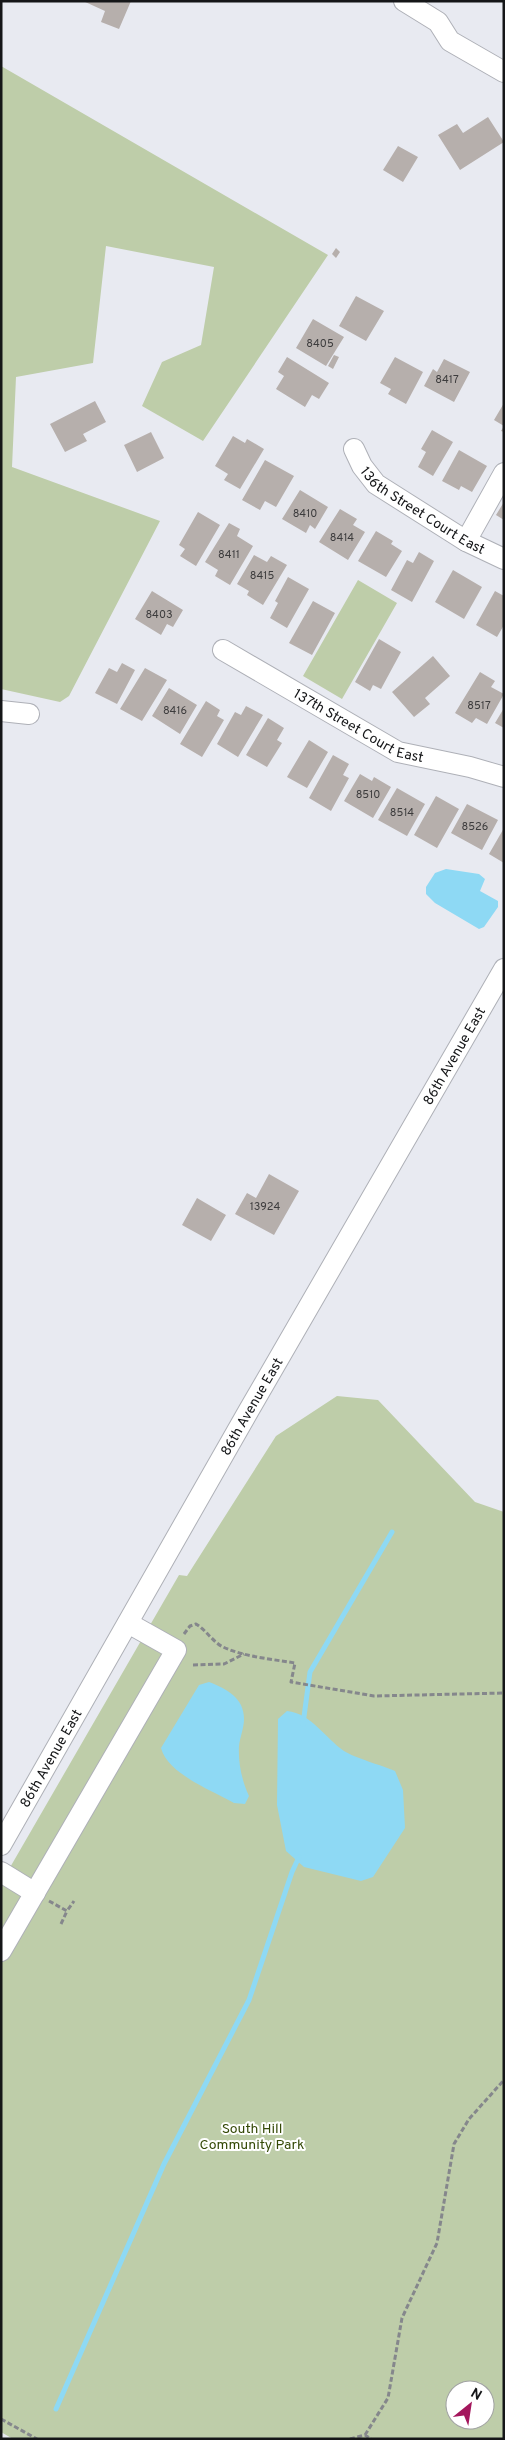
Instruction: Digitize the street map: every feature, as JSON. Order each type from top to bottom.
[{"type":"street","points":[[404,1],[438,22],[450,41],[504,72]]},
{"type":"street","name":"136th Street Court East","points":[[354,449],[362,466],[376,484],[466,541],[504,559]]},
{"type":"street","points":[[466,541],[504,473]]},
{"type":"street","name":"137th Street Court East","points":[[223,650],[398,752],[470,767],[504,777]]},
{"type":"street","points":[[1,710],[29,714]]},
{"type":"street","name":"86th Avenue East","points":[[1,1845],[504,969]]},
{"type":"street","points":[[1,1952],[176,1650],[128,1622]]},
{"type":"street","points":[[1,1872],[35,1893]]},
{"type":"path","points":[[176,1650],[190,1626],[196,1624],[206,1630],[220,1646],[244,1654],[294,1663],[291,1682],[374,1696],[504,1693]]},
{"type":"path","points":[[192,1665],[224,1664],[244,1654]]},
{"type":"path","points":[[35,1893],[68,1912]]},
{"type":"path","points":[[61,1924],[74,1901]]},
{"type":"path","points":[[350,2439],[365,2435],[388,2398],[402,2318],[437,2243],[454,2144],[469,2119],[504,2080]]},
{"type":"path","points":[[1,2419],[37,2439]]},
{"type":"path","points":[[365,2435],[371,2439]]},
{"type":"green space","points":[[1,66],[328,255],[203,441],[142,406],[162,362],[201,345],[214,267],[106,246],[93,363],[16,377],[12,467],[160,521],[69,696],[60,702],[1,689]]},
{"type":"green space","points":[[358,580],[397,603],[342,699],[303,676]]},
{"type":"green space","name":"South Hill Community Park","points":[[337,1396],[378,1400],[475,1502],[504,1512],[504,2439],[13,2439],[1,2432],[1,1883],[179,1575],[187,1576],[276,1436]]},
{"type":"water","points":[[446,869],[479,874],[485,879],[480,891],[498,901],[498,907],[484,927],[479,929],[435,903],[426,894],[426,887],[435,873]]},
{"type":"water","points":[[209,1682],[228,1691],[241,1705],[244,1722],[239,1759],[244,1784],[249,1796],[245,1804],[234,1803],[181,1773],[172,1766],[161,1748],[199,1685]]},
{"type":"water","points":[[287,1711],[296,1713],[311,1721],[344,1751],[395,1771],[403,1790],[405,1828],[373,1877],[361,1881],[304,1867],[286,1851],[277,1805],[278,1719]]},
{"type":"building","points":[[83,1],[131,1],[119,29],[101,22],[105,11]]},
{"type":"building","points":[[488,117],[504,142],[460,170],[438,135],[457,124],[463,133]]},
{"type":"building","points":[[398,146],[418,157],[403,182],[383,170]]},
{"type":"building","points":[[336,248],[340,252],[336,258],[332,254]]},
{"type":"building","points":[[356,296],[384,311],[366,341],[339,326]]},
{"type":"building","points":[[313,319],[344,337],[326,366],[296,348]]},
{"type":"building","points":[[334,355],[339,357],[333,369],[328,366]]},
{"type":"building","points":[[287,357],[329,383],[319,399],[312,395],[305,407],[276,389],[284,376],[278,372]]},
{"type":"building","points":[[395,357],[423,372],[406,404],[388,394],[391,389],[380,383]]},
{"type":"building","points":[[444,359],[470,372],[454,402],[424,386],[433,369],[437,372]]},
{"type":"building","points":[[95,401],[106,422],[83,434],[87,441],[65,452],[50,424]]},
{"type":"building","points":[[504,403],[504,426],[494,420]]},
{"type":"building","points":[[432,430],[453,442],[433,476],[418,467],[426,452],[421,449]]},
{"type":"building","points":[[151,432],[164,458],[137,472],[124,445]]},
{"type":"building","points":[[233,436],[245,443],[247,439],[264,449],[240,489],[224,480],[228,474],[215,466]]},
{"type":"building","points":[[459,450],[487,466],[472,492],[461,486],[459,490],[442,481]]},
{"type":"building","points":[[265,460],[294,476],[276,507],[265,501],[260,510],[242,500]]},
{"type":"building","points":[[300,490],[328,507],[315,529],[310,525],[306,533],[282,519]]},
{"type":"building","points":[[504,502],[504,520],[496,515]]},
{"type":"building","points":[[340,509],[357,519],[353,525],[365,532],[348,560],[319,542]]},
{"type":"building","points":[[198,512],[220,525],[196,566],[180,556],[185,549],[179,545]]},
{"type":"building","points":[[229,523],[240,529],[237,536],[253,546],[230,585],[215,576],[218,570],[205,562]]},
{"type":"building","points":[[376,531],[393,541],[391,544],[402,551],[386,577],[358,561]]},
{"type":"building","points":[[419,552],[434,561],[412,602],[391,590],[407,560],[413,563]]},
{"type":"building","points":[[254,555],[267,562],[271,556],[287,565],[263,605],[247,595],[249,591],[237,584]]},
{"type":"building","points":[[453,570],[482,587],[464,619],[435,602]]},
{"type":"building","points":[[288,577],[309,589],[287,628],[270,618],[278,603],[275,601]]},
{"type":"building","points":[[152,591],[183,610],[173,627],[167,624],[161,635],[135,619]]},
{"type":"building","points":[[495,591],[504,596],[504,625],[497,637],[476,625]]},
{"type":"building","points":[[313,601],[335,613],[312,655],[289,643]]},
{"type":"building","points":[[379,639],[401,652],[381,689],[373,685],[370,691],[355,682]]},
{"type":"building","points":[[433,656],[450,676],[425,698],[430,704],[414,717],[392,692]]},
{"type":"building","points":[[122,663],[135,670],[117,704],[95,693],[109,668],[117,672]]},
{"type":"building","points":[[145,668],[167,680],[142,721],[120,709]]},
{"type":"building","points":[[480,672],[495,681],[491,687],[504,694],[487,724],[476,718],[472,723],[455,713]]},
{"type":"building","points":[[169,688],[197,705],[180,734],[152,716]]},
{"type":"building","points":[[206,701],[220,710],[217,716],[224,720],[202,757],[180,744]]},
{"type":"building","points":[[246,706],[263,715],[238,757],[217,744],[235,712],[241,715]]},
{"type":"building","points":[[504,708],[504,728],[495,723]]},
{"type":"building","points":[[268,718],[284,728],[277,740],[282,743],[267,767],[246,755]]},
{"type":"building","points":[[309,740],[328,752],[307,788],[287,777]]},
{"type":"building","points":[[333,755],[349,764],[343,775],[349,778],[331,811],[309,798]]},
{"type":"building","points":[[360,774],[372,781],[374,777],[391,787],[373,818],[344,801]]},
{"type":"building","points":[[397,788],[425,804],[407,836],[378,820]]},
{"type":"building","points":[[436,796],[459,809],[437,848],[414,835]]},
{"type":"building","points":[[467,804],[498,820],[482,850],[451,833]]},
{"type":"building","points":[[504,828],[504,863],[489,854]]},
{"type":"building","points":[[269,1174],[299,1191],[274,1235],[235,1214],[247,1193],[256,1198]]},
{"type":"building","points":[[197,1198],[226,1215],[211,1241],[182,1225]]},
{"type":"waterway","points":[[303,1724],[310,1672],[392,1532]]},
{"type":"waterway","points":[[56,2409],[164,2164],[249,2000],[292,1872],[299,1857]]}]
